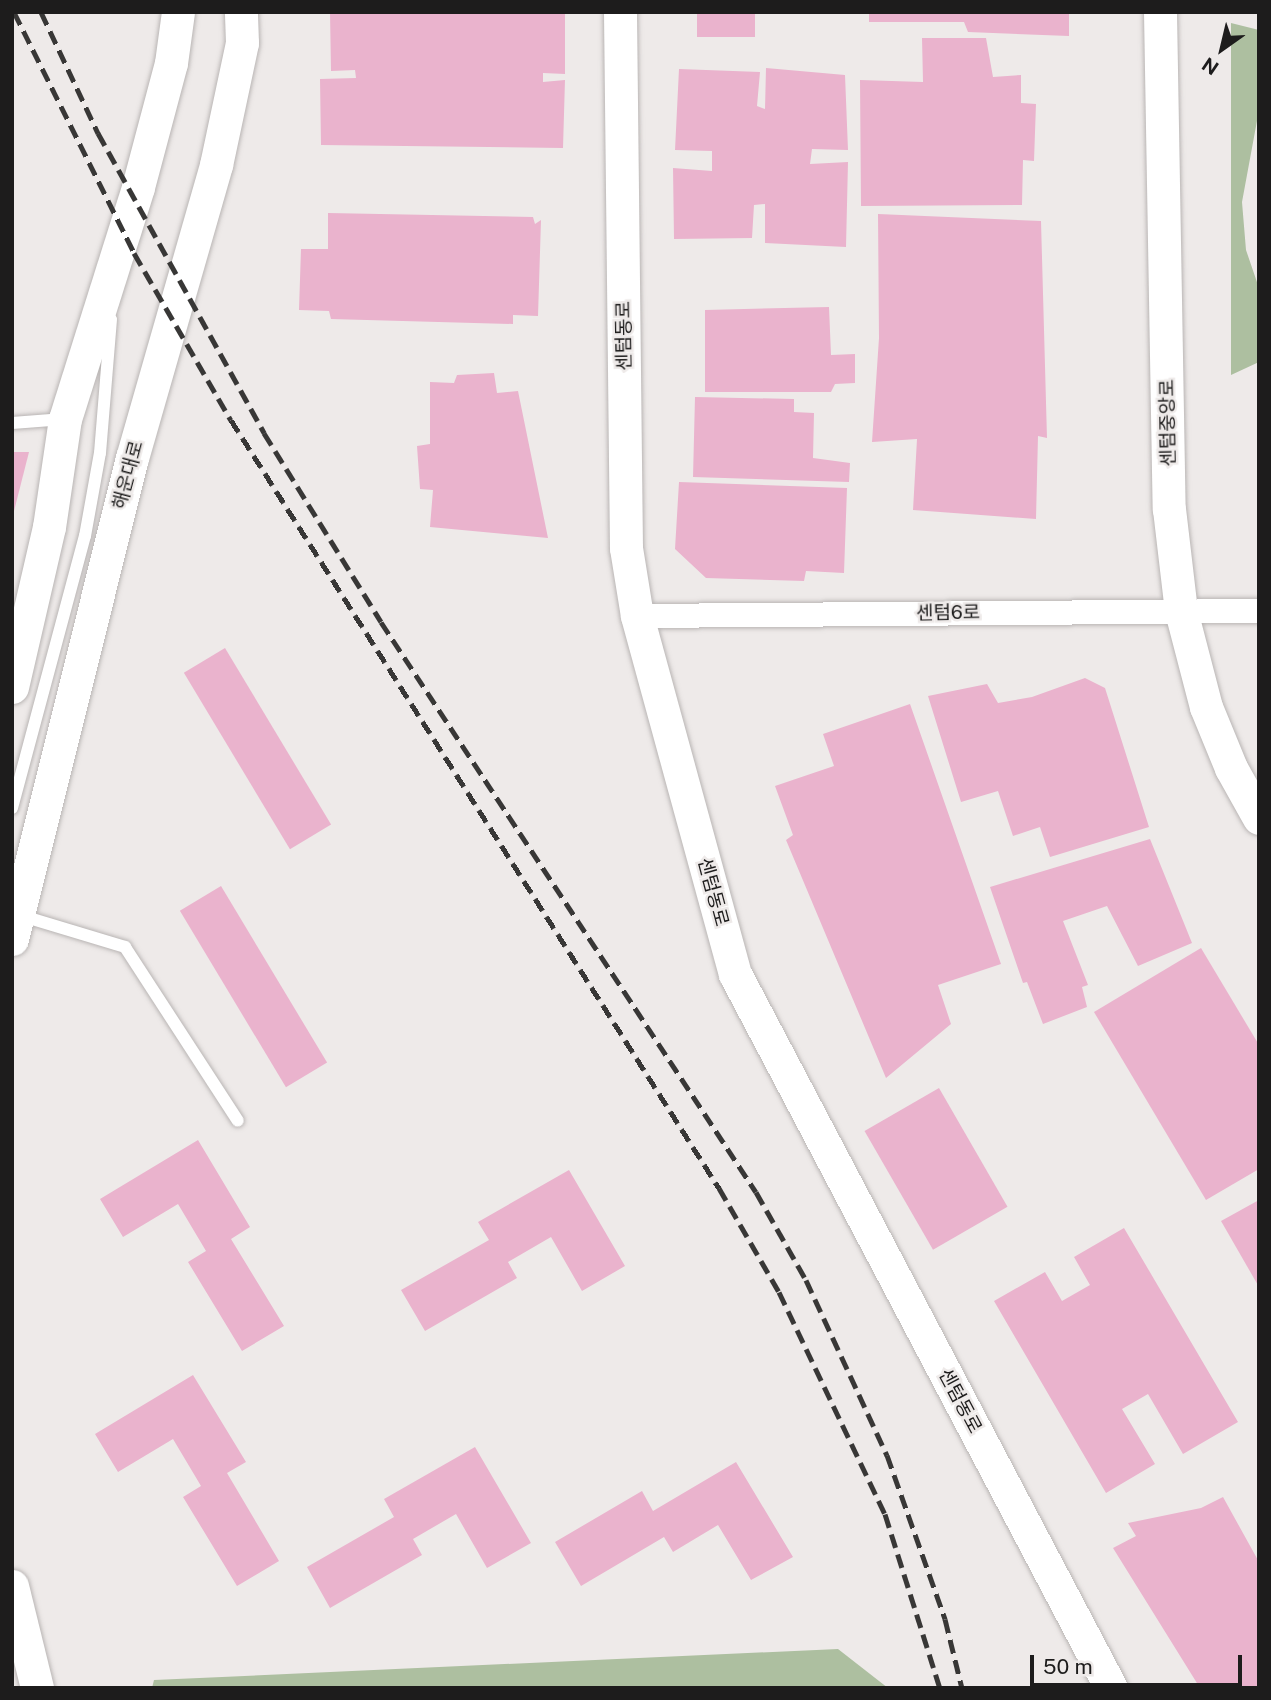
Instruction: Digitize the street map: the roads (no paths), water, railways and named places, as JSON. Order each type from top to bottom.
[{"type":"main road","points":[[12,687],[49,527],[65,419],[115,259],[171,63],[178,12]]},
{"type":"main road","name":"해운대로","points":[[13,922],[132,458],[216,165],[242,43],[241,12]]},
{"type":"main road","name":"센텀동로","points":[[621,12],[626,548],[637,616],[736,974],[1111,1688]]},
{"type":"main road","name":"센텀중앙로","points":[[1160,12],[1170,509],[1181,611],[1206,707],[1231,768],[1259,818]]},
{"type":"main road","points":[[12,1586],[37,1688]]},
{"type":"street","name":"센텀6로","points":[[637,616],[1259,611]]},
{"type":"lane","points":[[12,808],[85,536],[100,453],[115,259]]},
{"type":"lane","points":[[12,423],[65,419]]},
{"type":"lane","points":[[13,922],[125,947],[238,1121]]},
{"type":"railway","points":[[14,12],[134,253],[231,420],[719,1188],[779,1292],[885,1514],[940,1688]]},
{"type":"railway","points":[[41,12],[98,133],[264,433],[381,622],[756,1192],[806,1280],[887,1455],[945,1619],[962,1688]]}]
